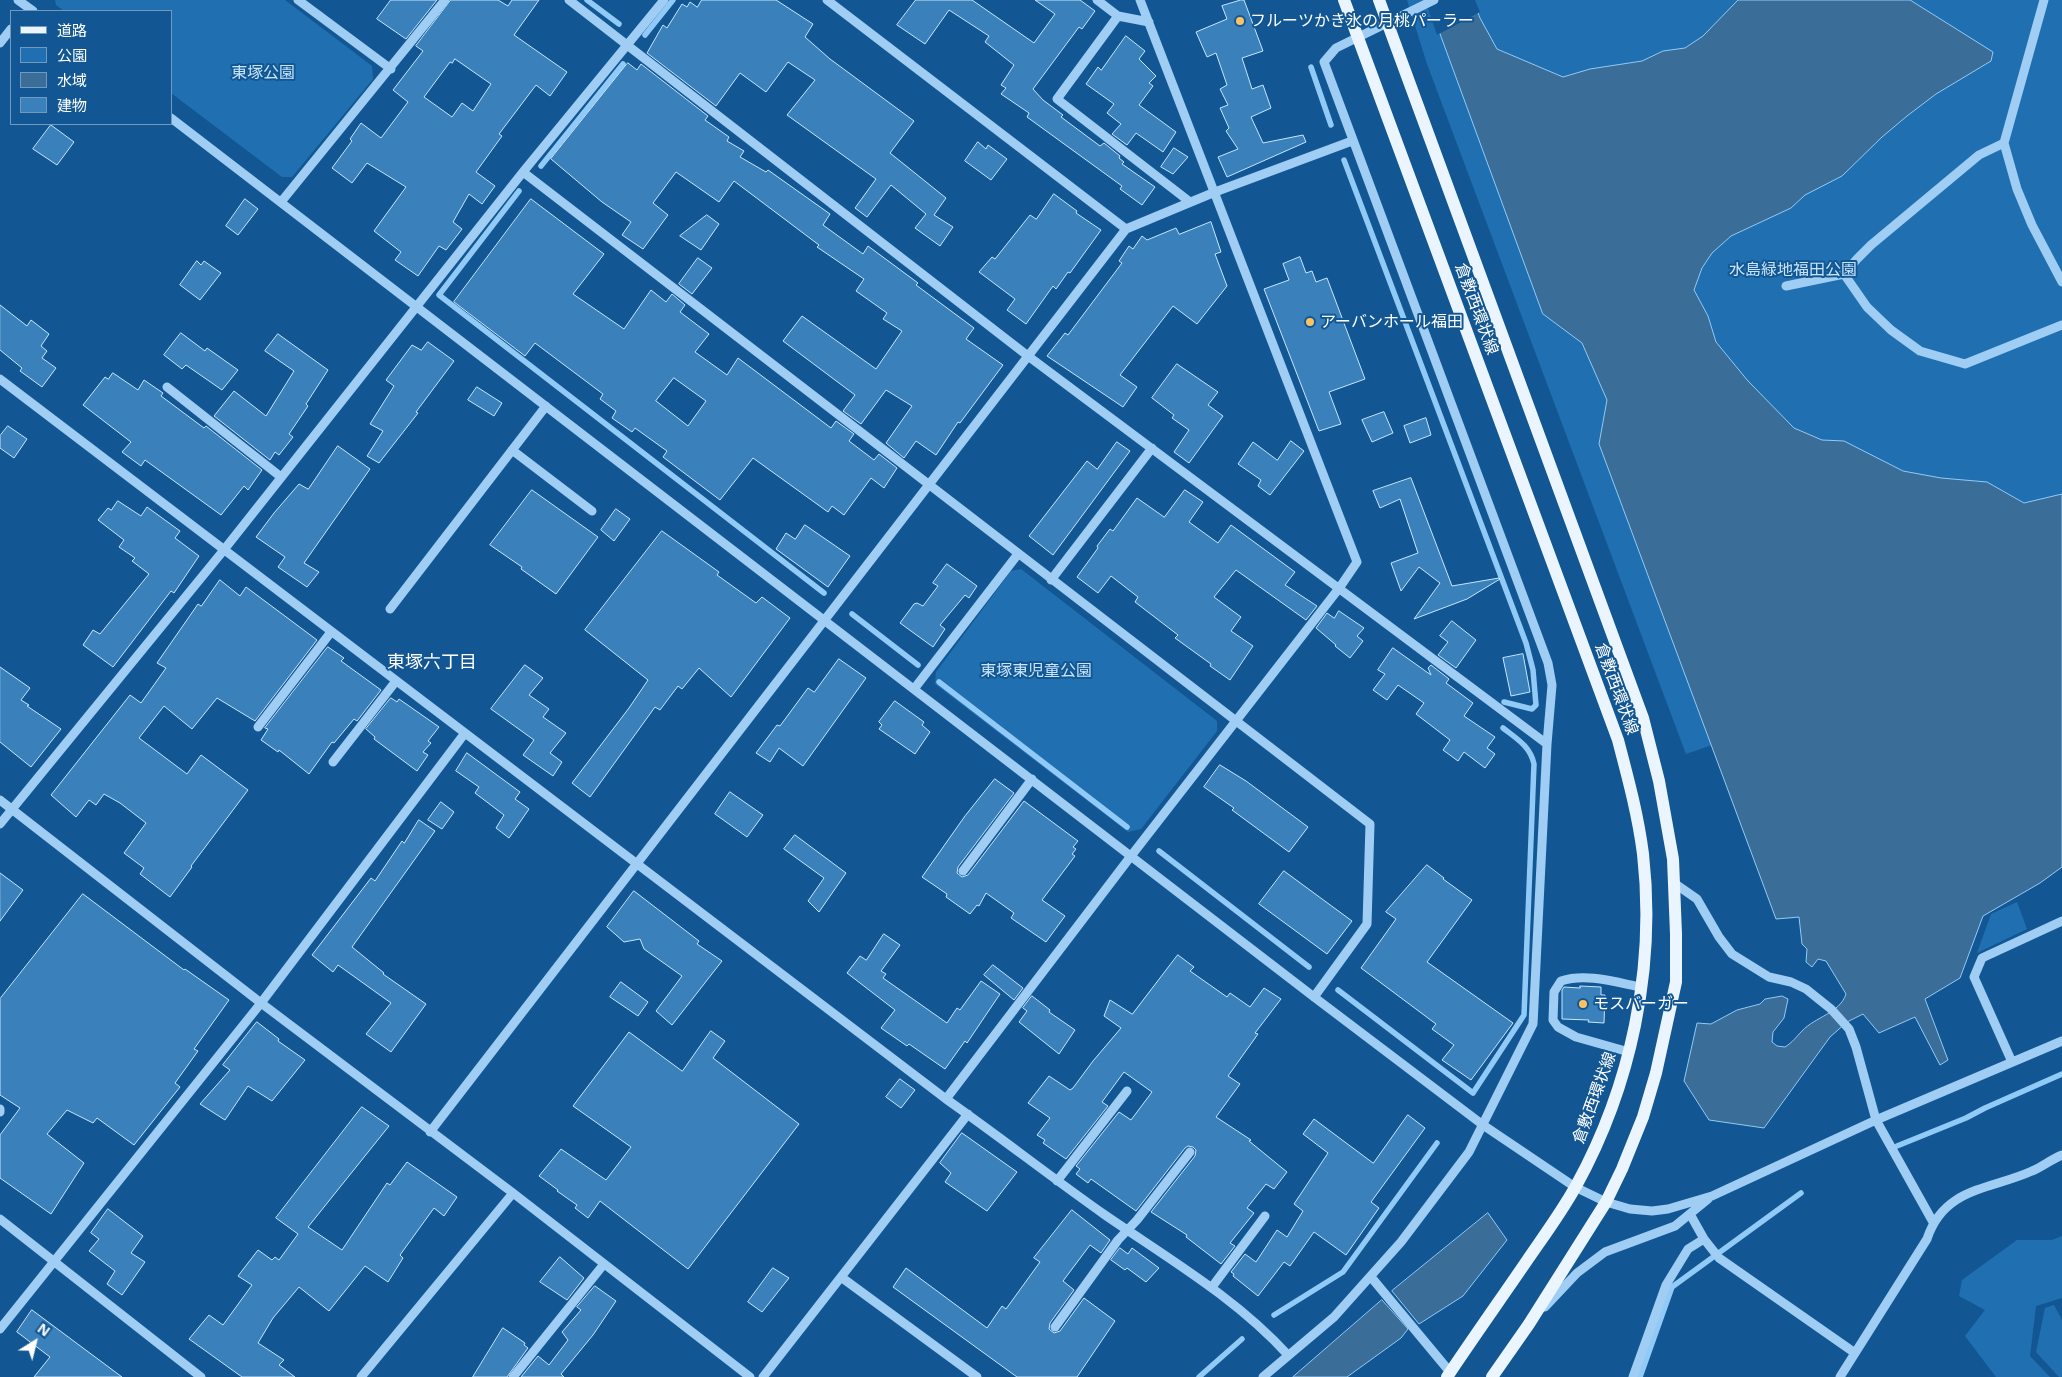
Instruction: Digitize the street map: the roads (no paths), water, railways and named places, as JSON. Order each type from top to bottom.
[{"type":"main road","name":"倉敷西環状線","points":[[1344,0],[1618,740],[1633,796],[1643,854],[1646,911],[1636,1023],[1622,1077],[1604,1128],[1561,1212],[1449,1374]]},
{"type":"main road","name":"倉敷西環状線","points":[[1378,0],[1643,718],[1660,781],[1674,883],[1676,982],[1656,1073],[1643,1118],[1622,1170],[1606,1202],[1529,1324],[1492,1377]]},
{"type":"street","points":[[18,0],[29,10],[34,0]]},
{"type":"street","points":[[298,0],[391,69]]},
{"type":"street","points":[[281,202],[391,69],[445,0]]},
{"type":"street","points":[[569,0],[1028,356],[1340,587],[1547,744]]},
{"type":"street","points":[[0,824],[223,551],[523,172],[664,0]]},
{"type":"street","points":[[827,0],[1126,229]]},
{"type":"street","points":[[1097,0],[1118,16],[1149,22]]},
{"type":"street","points":[[946,1099],[1131,856],[1340,587],[1357,562],[1140,0]]},
{"type":"street","points":[[1263,1377],[1334,1317],[1401,1242],[1469,1152],[1533,1024],[1547,744],[1552,684],[1548,663],[1324,62],[1336,48],[1434,0]]},
{"type":"street","points":[[2044,0],[2021,75],[2004,143],[2017,190],[2032,225],[2062,282]]},
{"type":"street","points":[[1118,16],[1056,99],[1190,202]]},
{"type":"street","points":[[0,43],[10,30]]},
{"type":"street","points":[[172,119],[1314,997],[1483,1125],[1575,1187],[1606,1202],[1630,1209],[1652,1211],[1668,1209],[1712,1196],[1876,1120],[2062,1041]]},
{"type":"street","points":[[430,1132],[636,863],[930,486],[1126,229],[1215,192],[1352,141]]},
{"type":"street","points":[[1786,286],[1844,274],[1871,245],[1980,155],[2004,143]]},
{"type":"street","points":[[523,172],[1370,824],[1367,924],[1314,997]]},
{"type":"street","points":[[1844,274],[1867,307],[1891,330],[1920,351],[1965,364],[2062,325]]},
{"type":"street","points":[[0,379],[223,551],[465,732],[946,1099],[1057,1181],[1212,1287],[1275,1341],[1288,1355]]},
{"type":"street","points":[[167,387],[281,477]]},
{"type":"street","points":[[390,609],[546,406]]},
{"type":"street","points":[[1051,580],[1152,448]]},
{"type":"street","points":[[512,450],[592,510]]},
{"type":"street","points":[[914,689],[1018,554]]},
{"type":"street","points":[[258,727],[331,632]]},
{"type":"street","points":[[333,762],[396,681]]},
{"type":"street","points":[[0,1329],[261,1003],[465,732]]},
{"type":"street","points":[[963,871],[1032,779]]},
{"type":"street","points":[[0,800],[261,1003],[430,1132],[513,1192],[750,1377]]},
{"type":"street","points":[[1674,883],[1697,899],[1732,954],[1769,977],[1791,982],[1806,989],[1831,1009],[1849,1029],[1856,1047],[1876,1120],[1932,1222]]},
{"type":"street","points":[[2012,1062],[1974,976],[1982,958],[2062,921]]},
{"type":"street","points":[[1628,1052],[1576,1037],[1558,1027],[1553,1020],[1554,992],[1561,981],[1571,978],[1601,980],[1640,987]]},
{"type":"street","points":[[1057,1181],[1127,1091]]},
{"type":"street","points":[[763,1377],[968,1114]]},
{"type":"street","points":[[1055,1327],[1118,1240],[1190,1152]]},
{"type":"street","points":[[1840,1377],[1927,1239],[1932,1222],[1952,1202],[1970,1192],[2032,1171],[2048,1160],[2062,1155]]},
{"type":"street","points":[[362,1377],[513,1192]]},
{"type":"street","points":[[1529,1324],[1577,1273],[1606,1252],[1675,1226],[1712,1196]]},
{"type":"street","points":[[1690,1214],[1706,1243],[1719,1258],[1855,1353]]},
{"type":"street","points":[[1212,1287],[1265,1216]]},
{"type":"street","points":[[0,1219],[201,1377]]},
{"type":"street","points":[[1633,1377],[1666,1285],[1688,1249],[1706,1243]]},
{"type":"street","points":[[513,1377],[604,1264]]},
{"type":"street","points":[[841,1277],[978,1377]]},
{"type":"street","points":[[1371,1277],[1449,1374]]},
{"type":"water","name":"水島緑地福田公園","points":[[1428,0],[1473,0],[1480,18],[1497,49],[1563,77],[1590,69],[1642,61],[1663,51],[1685,48],[1703,36],[1738,0],[1910,0],[1993,52],[1991,61],[1936,94],[1907,116],[1882,137],[1842,176],[1805,195],[1791,208],[1731,236],[1712,253],[1702,268],[1694,290],[1708,316],[1716,342],[1748,381],[1794,428],[1822,440],[1844,441],[1903,471],[1941,478],[1987,482],[2024,503],[2062,494],[2062,867],[2040,883],[1983,916],[1960,978],[1925,999],[1948,1060],[1940,1065],[1915,1017],[1879,1033],[1863,1014],[1847,1022],[1830,1037],[1764,1128],[1709,1120],[1684,1081],[1697,1023],[1711,1024],[1737,1010],[1760,1004],[1765,999],[1782,996],[1788,999],[1784,1018],[1773,1032],[1772,1042],[1777,1046],[1785,1047],[1807,1026],[1838,1006],[1846,994],[1826,961],[1818,959],[1812,967],[1806,962],[1807,949],[1802,944],[1799,917],[1776,919],[1599,444],[1607,400],[1582,343],[1543,314]]},
{"type":"water","points":[[1488,1213],[1507,1240],[1463,1296],[1419,1324],[1392,1291]]},
{"type":"water","points":[[1382,1300],[1408,1329],[1401,1338],[1347,1377],[1293,1377]]},
{"type":"waterway","points":[[587,0],[619,24]]},
{"type":"waterway","points":[[645,35],[673,0]]},
{"type":"waterway","points":[[541,166],[623,64]]},
{"type":"waterway","points":[[1311,67],[1331,125]]},
{"type":"waterway","points":[[1344,160],[1526,643],[1533,670],[1536,705],[1532,709],[1504,702]]},
{"type":"waterway","points":[[519,191],[439,295],[824,593]]},
{"type":"waterway","points":[[852,614],[918,665]]},
{"type":"waterway","points":[[939,682],[1127,827]]},
{"type":"waterway","points":[[1338,990],[1473,1093],[1524,1015],[1534,764],[1526,748],[1518,739],[1503,728]]},
{"type":"waterway","points":[[1159,851],[1309,967]]},
{"type":"waterway","points":[[1897,1146],[1966,1118],[2062,1074]]},
{"type":"waterway","points":[[1274,1315],[1343,1272],[1437,1143]]},
{"type":"waterway","points":[[1640,1377],[1672,1287],[1801,1193]]},
{"type":"waterway","points":[[1199,1377],[1242,1339]]},
{"type":"place","name":"フルーツかき氷の月桃パーラー","points":[[1240,21]]},
{"type":"place","name":"アーバンホール福田","points":[[1310,322]]},
{"type":"place","name":"モスバーガー","points":[[1583,1004]]},
{"type":"district","name":"東塚六丁目","points":[[432,663]]},
{"type":"park label","name":"東塚公園","points":[[263,73]]},
{"type":"park label","name":"東塚東児童公園","points":[[1036,671]]}]
